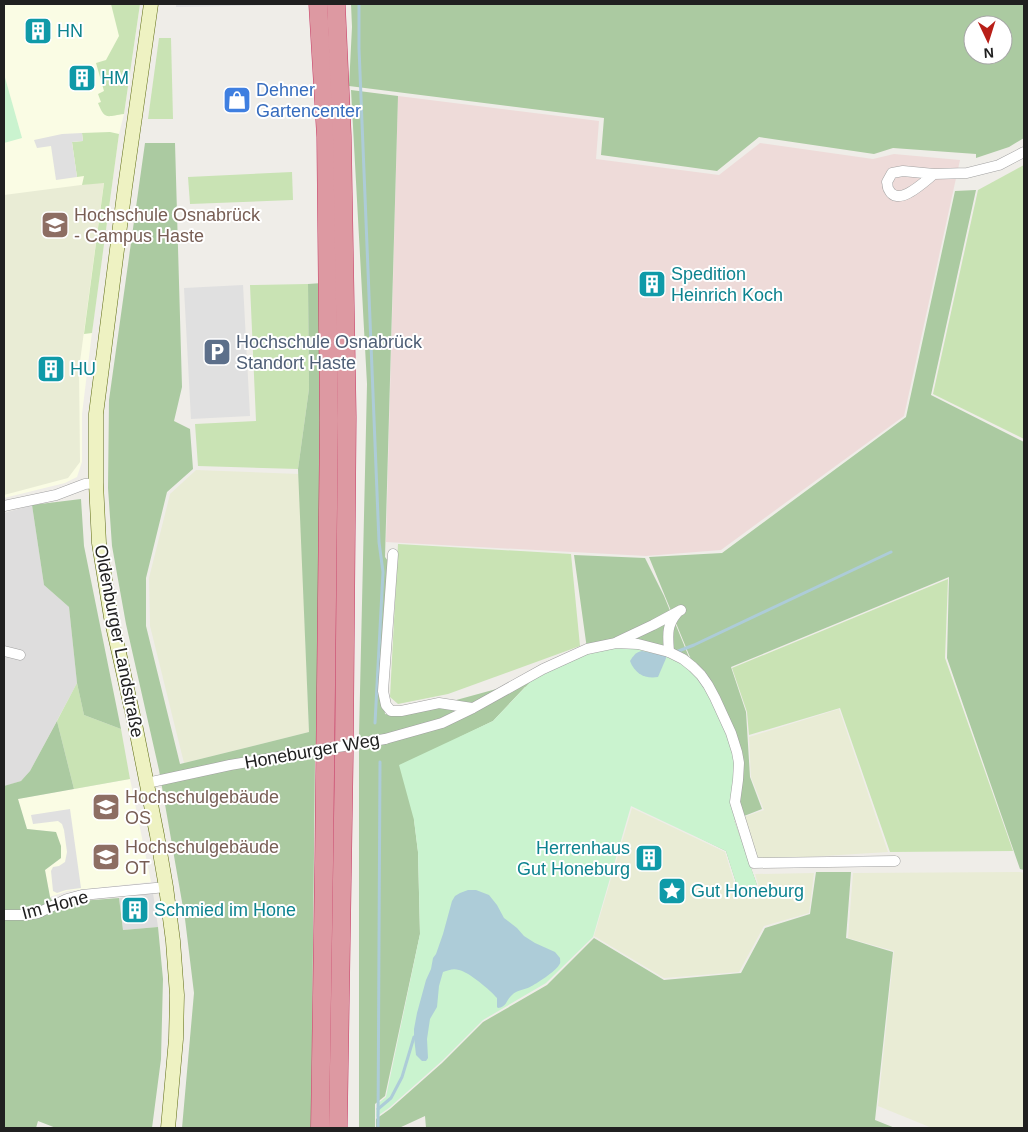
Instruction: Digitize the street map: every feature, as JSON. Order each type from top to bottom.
[{"type":"highway","points":[[318,4],[326,136],[328,410],[320,1128]]},
{"type":"highway","points":[[336,4],[342,136],[347,417],[338,1128]]},
{"type":"street","name":"Oldenburger Landstraße","points":[[151,4],[96,414],[96,483],[99,542],[111,617],[147,783],[174,941],[177,995],[176,1039],[168,1128]]},
{"type":"street","points":[[934,174],[967,173],[982,170],[999,165],[1024,152]]},
{"type":"street","points":[[4,506],[56,495],[85,484],[96,483]]},
{"type":"street","name":"Honeburger Weg","points":[[393,554],[383,691],[386,706],[391,711],[401,711],[439,703],[474,708]]},
{"type":"street","name":"Honeburger Weg","points":[[147,783],[230,765],[385,739],[442,722],[474,708],[535,673],[564,659],[587,649],[616,643],[680,610],[672,620],[668,633],[672,653]]},
{"type":"street","name":"Honeburger Weg","points":[[616,643],[638,644],[672,653],[693,666],[708,685],[731,733],[737,752],[738,780],[735,802],[754,863],[895,861]]},
{"type":"street","points":[[4,651],[20,655]]},
{"type":"street","name":"Im Hone","points":[[4,915],[38,913],[67,899],[82,895],[166,887]]},
{"type":"shaded area","name":"Hochschule Osnabrück - Campus Haste","points":[[4,4],[140,4],[124,114],[119,134],[94,316],[82,414],[82,462],[77,477],[65,483],[4,498]]},
{"type":"shaded area","points":[[176,4],[286,4],[286,5],[176,7]]},
{"type":"shaded area","points":[[398,96],[599,121],[596,159],[719,175],[760,143],[873,159],[894,154],[960,160],[904,416],[721,550],[646,556],[386,542]]},
{"type":"shaded area","points":[[82,133],[83,141],[72,142],[77,177],[56,180],[51,146],[37,148],[34,140],[62,134]]},
{"type":"shaded area","points":[[104,182],[79,369],[80,462],[68,478],[4,495],[4,195]]},
{"type":"shaded area","name":"Hochschule Osnabrück Standort Haste","points":[[243,285],[250,416],[191,419],[184,288]]},
{"type":"shaded area","points":[[196,470],[299,474],[309,732],[184,763],[150,626],[149,578],[170,494]]},
{"type":"shaded area","points":[[32,505],[44,585],[69,607],[77,683],[30,771],[21,781],[4,786],[4,513]]},
{"type":"shaded area","points":[[839,709],[888,852],[758,860],[744,817],[764,810],[751,777],[749,737]]},
{"type":"shaded area","points":[[130,779],[151,882],[67,891],[50,897],[45,870],[61,858],[56,832],[27,829],[18,799]]},
{"type":"shaded area","name":"Gut Honeburg","points":[[632,808],[725,852],[738,895],[759,887],[755,874],[814,873],[809,913],[764,926],[739,972],[664,978],[594,936]]},
{"type":"shaded area","points":[[70,809],[81,888],[57,893],[53,891],[51,871],[53,867],[65,862],[67,852],[62,824],[58,821],[33,824],[31,815]]},
{"type":"shaded area","points":[[853,873],[1024,873],[1024,1128],[932,1128],[878,1106],[894,951],[848,938]]},
{"type":"shaded area","points":[[153,893],[158,927],[123,930],[119,898]]},
{"type":"green space","points":[[111,4],[140,4],[124,114],[107,116],[103,113],[98,103],[101,102],[98,94],[104,91],[96,63],[106,60],[119,36]]},
{"type":"green space","points":[[351,4],[1024,4],[1024,138],[1009,147],[976,158],[976,154],[893,148],[874,154],[759,137],[717,171],[601,155],[604,118],[349,86],[352,27]]},
{"type":"green space","points":[[159,38],[171,38],[173,119],[148,119]]},
{"type":"green space","points":[[4,74],[22,138],[4,143]]},
{"type":"green space","points":[[351,90],[398,96],[385,557],[392,566],[383,691],[385,714],[398,716],[533,679],[587,649],[574,555],[645,558],[664,596],[693,667],[525,687],[493,721],[460,737],[414,820],[418,852],[420,934],[385,1096],[375,1104],[375,1128],[359,1128],[359,735],[367,384]]},
{"type":"green space","points":[[110,132],[119,134],[92,333],[84,334],[104,183],[82,185],[84,176],[77,177],[72,142],[83,141],[82,133]]},
{"type":"green space","points":[[145,143],[175,143],[182,387],[174,421],[190,429],[193,469],[167,492],[146,578],[146,626],[180,764],[309,732],[298,469],[309,389],[308,284],[322,283],[321,760],[315,761],[311,1128],[182,1128],[194,993],[185,919],[159,770],[126,624],[112,546],[108,488],[109,400]]},
{"type":"green space","points":[[1024,165],[1024,439],[933,394],[978,190]]},
{"type":"green space","points":[[292,172],[293,200],[190,204],[188,177]]},
{"type":"green space","points":[[976,190],[931,395],[1024,442],[1024,870],[1020,869],[947,658],[949,577],[731,667],[746,712],[750,777],[762,809],[734,820],[757,885],[739,892],[726,851],[686,831],[694,667],[649,557],[722,553],[906,417],[955,191]]},
{"type":"green space","points":[[308,284],[309,389],[298,469],[198,466],[195,424],[256,421],[250,285]]},
{"type":"green space","points":[[81,499],[84,546],[121,729],[84,715],[77,683],[69,607],[44,585],[32,505]]},
{"type":"green space","points":[[398,544],[571,554],[580,646],[448,694],[398,704],[390,697]]},
{"type":"green space","points":[[948,579],[945,658],[1013,851],[890,852],[840,708],[749,735],[747,712],[732,668]]},
{"type":"green space","points":[[616,643],[669,652],[708,685],[737,752],[740,817],[734,820],[757,885],[739,892],[726,851],[631,806],[593,937],[546,983],[483,1020],[443,1060],[389,1108],[376,1117],[377,1104],[386,1097],[420,934],[418,852],[414,820],[399,765],[493,721],[533,679],[587,649]]},
{"type":"green space","points":[[77,683],[84,715],[121,729],[130,779],[74,789],[57,721]]},
{"type":"green space","points":[[57,721],[74,789],[18,799],[27,829],[56,832],[61,846],[61,858],[45,870],[50,897],[58,911],[80,901],[119,898],[123,930],[158,927],[163,979],[161,1059],[152,1128],[56,1128],[38,1121],[36,1128],[4,1128],[4,786],[21,781],[30,771]]},
{"type":"green space","points":[[816,872],[851,872],[846,938],[893,952],[875,1120],[895,1128],[426,1128],[425,1116],[399,1128],[376,1128],[376,1119],[442,1063],[483,1022],[547,985],[594,938],[664,980],[741,973],[765,928],[810,914]]},
{"type":"water","points":[[642,651],[667,656],[658,677],[641,675],[632,666],[631,659],[636,653]]},
{"type":"water","points":[[468,890],[476,890],[489,895],[504,918],[524,936],[555,952],[560,958],[560,963],[546,977],[530,987],[514,993],[505,1005],[498,1008],[497,998],[485,986],[468,974],[455,969],[443,972],[439,986],[437,1007],[430,1019],[427,1039],[428,1058],[426,1061],[422,1061],[416,1055],[414,1037],[417,1013],[452,901],[455,896]]},
{"type":"waterway","points":[[359,4],[359,48],[379,542],[383,572],[375,723]]},
{"type":"waterway","points":[[676,652],[891,552]]},
{"type":"waterway","points":[[378,1128],[380,762]]},
{"type":"waterway","points":[[378,1109],[391,1098],[402,1077],[414,1037]]},
{"type":"place","name":"HN","points":[[38,31]]},
{"type":"place","name":"HM","points":[[82,78]]},
{"type":"place","name":"Dehner Gartencenter","points":[[237,100]]},
{"type":"place","name":"Hochschule Osnabrück - Campus Haste","points":[[55,225]]},
{"type":"place","name":"Spedition Heinrich Koch","points":[[652,284]]},
{"type":"place","name":"Hochschule Osnabrück Standort Haste","points":[[217,352]]},
{"type":"place","name":"HU","points":[[51,369]]},
{"type":"place","name":"Hochschulgebäude OS","points":[[106,807]]},
{"type":"place","name":"Hochschulgebäude OT","points":[[106,857]]},
{"type":"place","name":"Herrenhaus Gut Honeburg","points":[[649,858]]},
{"type":"place","name":"Gut Honeburg","points":[[672,891]]},
{"type":"place","name":"Schmied im Hone","points":[[135,910]]}]
